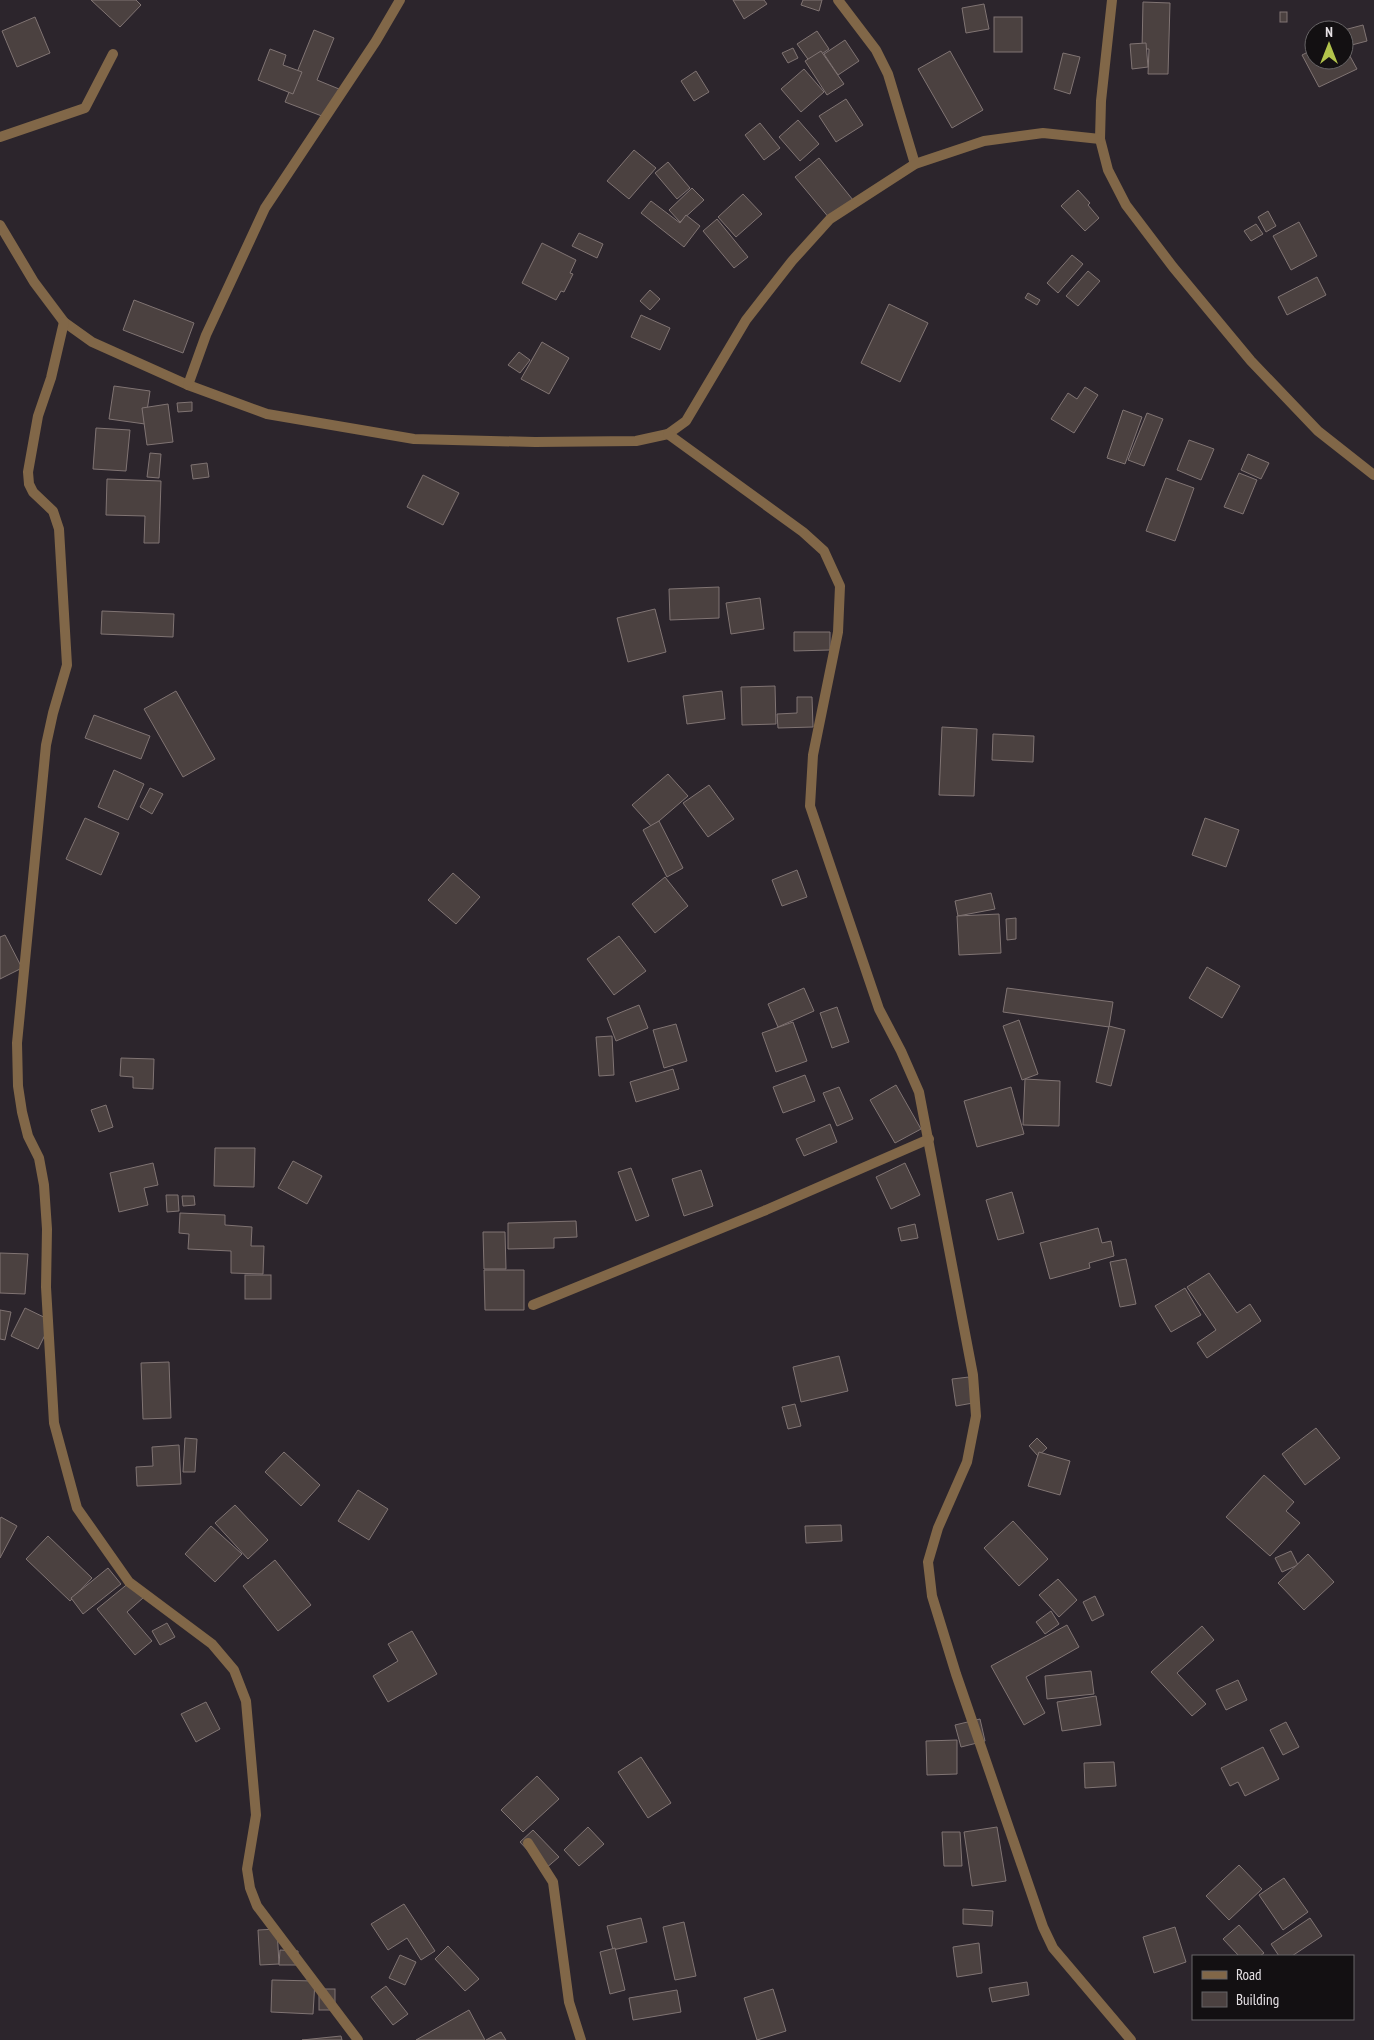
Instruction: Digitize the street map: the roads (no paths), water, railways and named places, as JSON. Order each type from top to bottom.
[{"type":"street","points":[[188,384],[206,335],[265,208],[376,41],[400,0]]},
{"type":"street","points":[[838,0],[876,50],[888,74],[915,164]]},
{"type":"street","points":[[1112,0],[1100,139],[1108,170],[1126,205],[1173,267],[1250,361],[1318,431],[1374,475]]},
{"type":"street","points":[[0,137],[85,108],[113,54]]},
{"type":"street","points":[[0,225],[34,282],[64,322],[92,342],[188,384],[267,414],[414,439],[535,442],[636,441],[668,434],[686,420],[746,320],[798,254],[830,219],[915,164],[984,140],[1043,133],[1100,139]]},
{"type":"street","points":[[64,322],[51,378],[38,416],[28,472],[29,484],[33,492],[53,511],[58,524],[67,665],[46,745],[17,1043],[18,1086],[22,1112],[28,1136],[39,1158],[44,1186],[47,1229],[46,1287],[54,1423],[77,1508],[103,1547],[129,1582],[212,1644],[234,1670],[246,1701],[256,1815],[247,1870],[250,1888],[257,1906],[358,2040]]},
{"type":"street","points":[[668,434],[803,532],[824,551],[840,586],[838,632],[813,755],[810,806],[879,1009],[918,1092],[929,1139],[973,1375],[976,1416],[967,1462],[938,1528],[928,1562],[932,1596],[956,1674],[1043,1927],[1053,1948],[1131,2040]]},
{"type":"street","points":[[533,1305],[766,1210],[929,1139]]},
{"type":"street","points":[[528,1843],[553,1882],[569,2002],[581,2040]]}]
